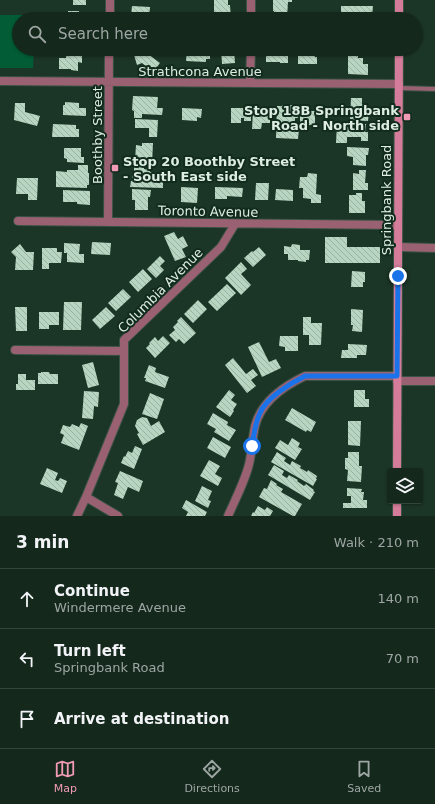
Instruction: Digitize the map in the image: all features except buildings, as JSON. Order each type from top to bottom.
[{"type":"main road","points":[[399,0],[399,12]]},
{"type":"main road","name":"Springbank Road","points":[[397,468],[399,56]]},
{"type":"main road","points":[[396,516],[397,504]]},
{"type":"street","points":[[110,0],[110,12]]},
{"type":"street","points":[[251,0],[251,12]]},
{"type":"street","name":"Boothby Street","points":[[108,222],[109,56]]},
{"type":"street","points":[[250,83],[251,56]]},
{"type":"street","name":"Strathcona Avenue","points":[[0,81],[399,86]]},
{"type":"street","name":"Toronto Avenue","points":[[18,221],[398,226]]},
{"type":"street","name":"Columbia Avenue","points":[[77,516],[124,404],[124,340],[221,247],[235,224]]},
{"type":"street","points":[[398,247],[435,248]]},
{"type":"street","points":[[15,350],[124,351]]},
{"type":"street","points":[[228,516],[248,467],[255,426],[260,412],[266,403],[294,381],[305,376],[397,378],[435,381]]},
{"type":"street","points":[[86,497],[118,516]]},
{"type":"lane","points":[[399,86],[435,89]]},
{"type":"green space","points":[[0,15],[12,15],[12,56],[34,56],[33,68],[0,68]]},
{"type":"place","name":"Stop 18B Springbank Road - North side","points":[[407,117]]},
{"type":"place","name":"Stop 20 Boothby Street - South East side","points":[[115,168]]},
{"type":"route","points":[[252,446],[255,426],[260,412],[266,403],[294,381],[305,376],[397,376],[398,276]]}]
